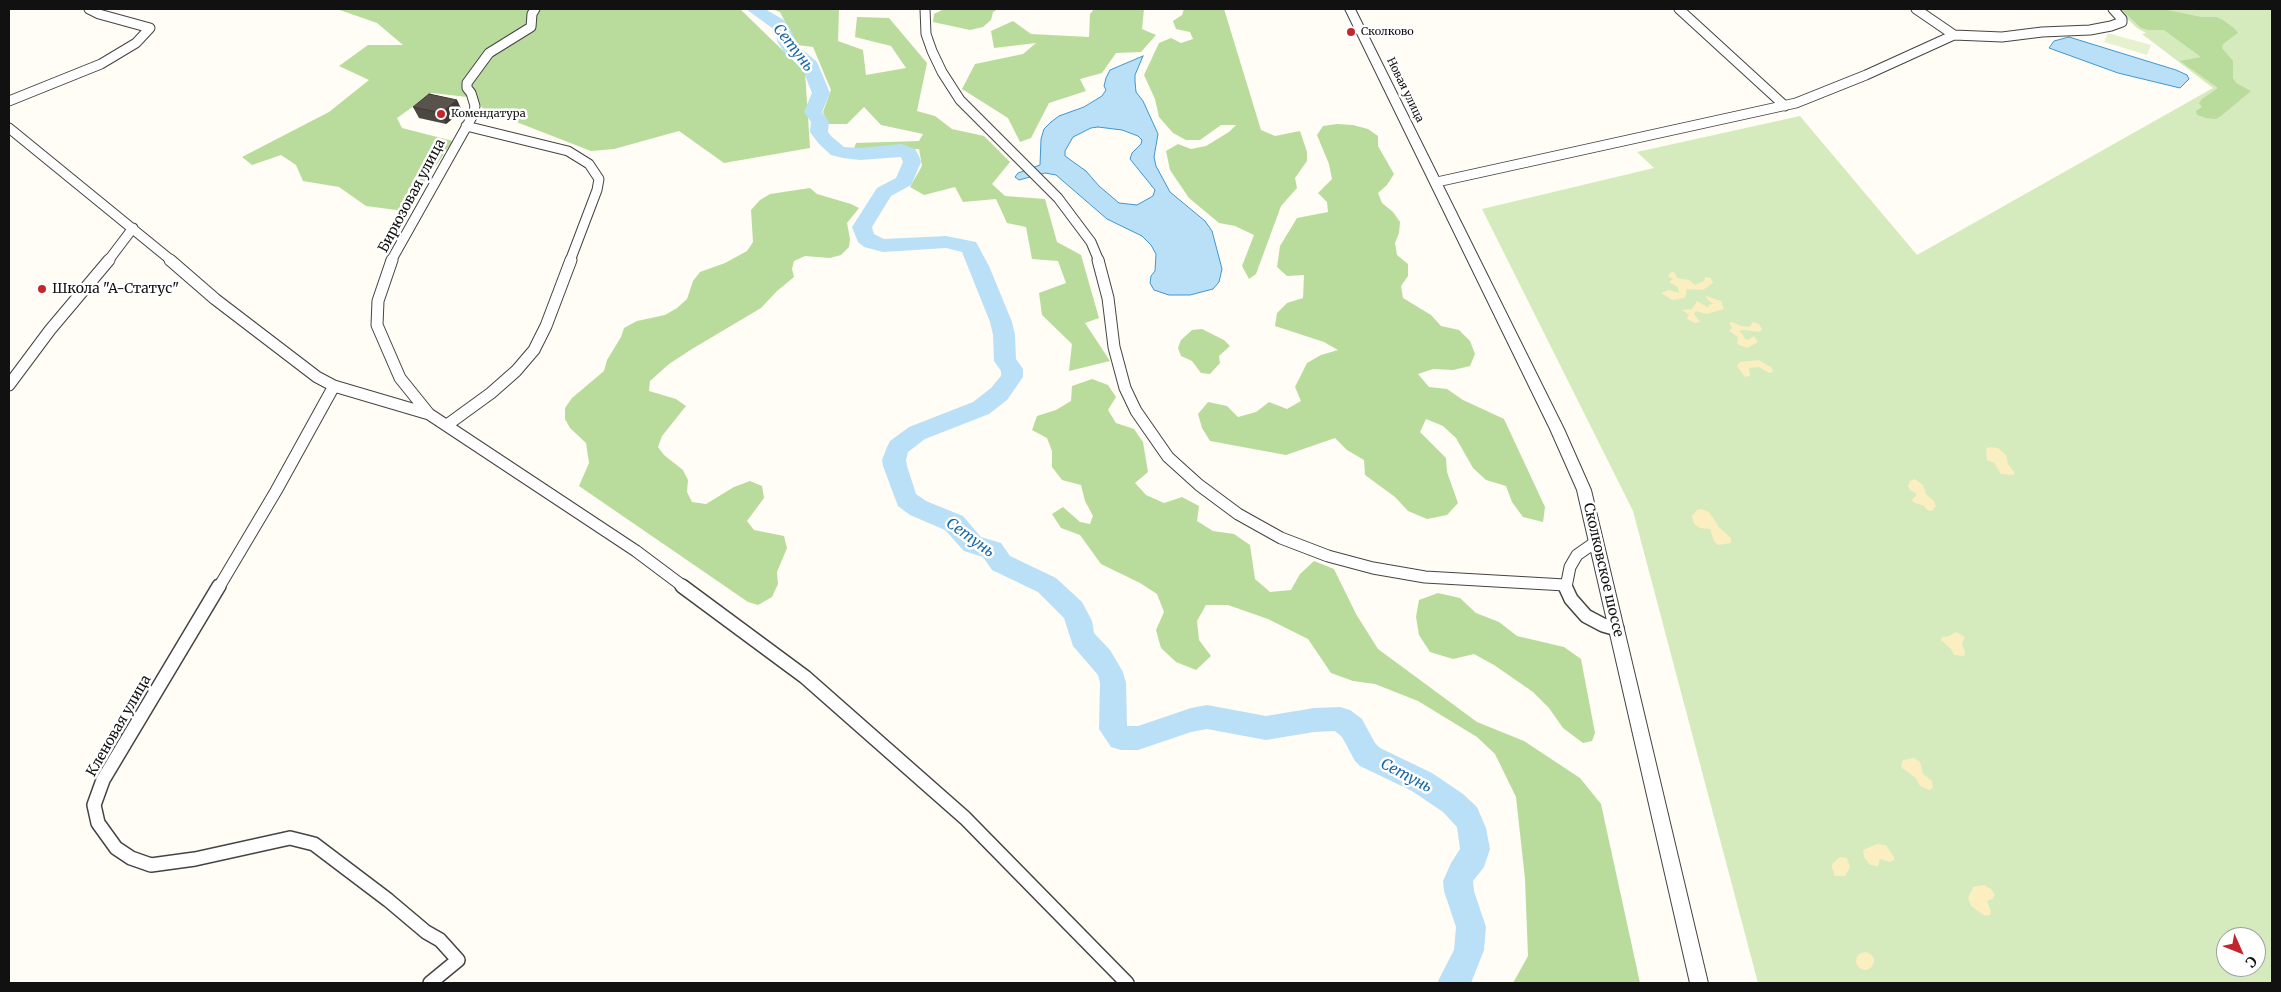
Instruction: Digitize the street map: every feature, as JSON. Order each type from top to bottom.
[{"type":"street","points":[[9,100],[101,64],[136,43],[150,28],[99,14],[89,9]]},
{"type":"street","name":"Бирюзовая улица","points":[[429,414],[400,378],[384,345],[377,325],[378,301],[394,254],[473,115],[475,106],[471,93],[467,88],[467,83],[489,53],[531,27],[532,14],[535,9]]},
{"type":"street","points":[[925,9],[926,34],[942,72],[960,100],[1042,180],[1073,216],[1091,242],[1102,270],[1108,298],[1114,347],[1125,388],[1136,411],[1168,457],[1199,485],[1238,514],[1281,538],[1328,556],[1373,568],[1425,577],[1565,585]]},
{"type":"street","name":"Новая улица","points":[[1350,9],[1437,182]]},
{"type":"street","points":[[1679,9],[1785,106]]},
{"type":"street","points":[[1916,9],[1954,35]]},
{"type":"street","points":[[1437,182],[1785,106],[1866,75],[1954,35],[2002,37],[2042,32],[2090,30],[2111,26],[2122,22],[2122,19],[2113,9]]},
{"type":"street","points":[[447,425],[491,393],[516,371],[534,350],[546,326],[598,190],[599,179],[589,164],[579,156],[568,151],[466,126]]},
{"type":"street","points":[[9,128],[133,228],[268,341],[318,378],[334,386],[370,395],[429,414],[447,425],[636,551],[805,677],[965,818],[1127,983]]},
{"type":"street","name":"Сколковское шоссе","points":[[1437,182],[1557,429],[1584,490],[1649,776],[1699,983]]},
{"type":"street","points":[[9,385],[50,330],[133,228]]},
{"type":"street","name":"Кленовая улица","points":[[334,386],[276,491],[103,780],[94,805],[98,823],[116,848],[132,858],[151,865],[195,859],[290,838],[314,844],[388,900],[426,932],[440,940],[458,960],[430,983]]},
{"type":"street","points":[[1597,541],[1577,556],[1570,567],[1565,585],[1571,599],[1586,616],[1603,625],[1617,629]]},
{"type":"green space","points":[[337,9],[740,9],[805,72],[810,148],[724,163],[679,131],[614,149],[591,151],[483,109],[476,98],[432,93],[397,118],[402,128],[453,141],[404,211],[366,206],[339,187],[303,181],[296,165],[281,155],[252,165],[242,157],[329,112],[369,80],[339,66],[368,45],[403,45],[377,23]]},
{"type":"green space","points":[[772,9],[839,9],[838,41],[863,50],[866,75],[906,68],[891,46],[855,37],[857,17],[889,18],[927,63],[917,111],[935,116],[952,129],[984,136],[1010,162],[992,184],[1005,196],[1045,199],[1057,242],[1081,255],[1099,318],[1085,323],[1110,361],[1069,371],[1072,344],[1042,315],[1039,293],[1066,283],[1058,261],[1032,259],[1026,227],[1007,223],[996,199],[963,202],[955,187],[924,195],[910,187],[922,166],[919,149],[853,151],[856,143],[919,141],[923,134],[881,125],[864,107],[847,124],[828,124],[823,112],[831,90],[813,47],[797,45],[780,12]]},
{"type":"green space","points":[[944,9],[998,9],[993,12],[991,20],[983,27],[970,30],[933,22],[934,14]]},
{"type":"green space","points":[[1094,9],[1144,9],[1142,29],[1156,35],[1141,52],[1116,53],[1102,73],[1080,79],[1086,91],[1049,103],[1031,138],[1020,142],[1008,118],[962,89],[975,64],[1023,54],[1036,43],[994,48],[991,31],[1013,21],[1031,34],[1089,37],[1090,14]]},
{"type":"green space","points":[[1184,9],[1224,9],[1261,130],[1275,136],[1300,131],[1307,152],[1307,161],[1295,178],[1297,188],[1281,206],[1256,274],[1249,279],[1242,266],[1254,235],[1235,226],[1219,223],[1189,198],[1170,170],[1166,151],[1178,144],[1191,149],[1206,146],[1229,132],[1236,125],[1221,125],[1200,140],[1186,140],[1173,133],[1159,117],[1155,99],[1144,75],[1159,43],[1171,38],[1181,43],[1193,39],[1190,32],[1176,29],[1173,21],[1182,15]]},
{"type":"green space","points":[[2117,9],[2272,9],[2272,983],[1758,983],[1633,511],[1482,209],[1654,168],[1637,152],[1800,116],[1917,255],[2213,88],[2142,34],[2146,33],[2137,28]]},
{"type":"green space","points":[[2121,9],[2163,9],[2201,17],[2216,17],[2223,20],[2238,33],[2223,44],[2222,48],[2233,61],[2233,78],[2236,83],[2251,91],[2216,119],[2197,115],[2196,111],[2202,107],[2199,103],[2202,99],[2218,88],[2180,61],[2201,57],[2164,30],[2141,28]]},
{"type":"green space","points":[[2108,33],[2151,45],[2147,55],[2104,42]]},
{"type":"green space","points":[[1337,124],[1353,125],[1368,129],[1378,136],[1378,146],[1394,174],[1387,185],[1378,193],[1382,203],[1393,212],[1400,222],[1399,233],[1395,243],[1397,255],[1408,264],[1408,276],[1401,286],[1403,298],[1431,315],[1441,326],[1459,330],[1470,341],[1475,354],[1470,366],[1453,370],[1433,369],[1418,374],[1429,387],[1447,389],[1463,400],[1504,419],[1545,507],[1543,522],[1523,517],[1512,502],[1506,486],[1486,480],[1473,468],[1456,438],[1443,426],[1426,419],[1420,432],[1446,458],[1447,472],[1458,503],[1447,515],[1427,519],[1408,511],[1395,497],[1365,475],[1364,460],[1347,450],[1335,438],[1286,455],[1210,441],[1202,428],[1198,414],[1208,402],[1227,406],[1238,417],[1256,412],[1269,402],[1287,409],[1301,401],[1295,387],[1307,363],[1321,355],[1338,350],[1324,342],[1275,326],[1277,313],[1287,303],[1303,298],[1304,275],[1287,276],[1277,267],[1280,246],[1297,218],[1328,212],[1327,202],[1318,193],[1332,179],[1329,164],[1317,135],[1323,126]]},
{"type":"green space","points":[[810,188],[817,194],[859,208],[847,223],[850,239],[849,247],[841,255],[830,258],[805,256],[794,261],[792,269],[794,277],[761,308],[669,364],[650,381],[649,391],[676,399],[686,406],[662,436],[658,447],[664,455],[683,470],[688,480],[687,492],[692,502],[706,504],[734,487],[750,481],[762,486],[764,498],[747,521],[754,530],[784,536],[787,548],[777,572],[778,584],[772,597],[758,605],[748,602],[579,486],[589,463],[586,443],[570,428],[565,419],[565,408],[572,398],[604,371],[607,360],[621,337],[624,328],[637,321],[665,315],[677,308],[687,299],[693,281],[700,272],[725,263],[747,251],[753,242],[751,210],[760,200],[770,194]]},
{"type":"green space","points":[[1202,329],[1224,340],[1230,346],[1219,356],[1220,363],[1210,374],[1201,373],[1192,361],[1181,356],[1178,348],[1181,340],[1192,330]]},
{"type":"green space","points":[[1092,379],[1108,385],[1116,397],[1108,410],[1116,423],[1134,429],[1143,442],[1148,472],[1135,483],[1146,495],[1164,503],[1182,497],[1199,506],[1197,521],[1213,531],[1234,534],[1250,545],[1255,579],[1270,592],[1291,590],[1300,574],[1314,561],[1334,569],[1356,614],[1378,649],[1477,722],[1524,741],[1580,778],[1601,804],[1640,983],[1513,983],[1528,956],[1525,879],[1516,797],[1495,754],[1477,737],[1418,701],[1375,684],[1353,681],[1331,673],[1308,639],[1268,619],[1228,605],[1206,605],[1197,621],[1199,640],[1211,656],[1196,670],[1176,662],[1161,648],[1156,630],[1164,612],[1157,594],[1140,583],[1101,564],[1080,535],[1061,528],[1052,514],[1063,507],[1080,522],[1090,524],[1093,516],[1085,501],[1081,485],[1062,480],[1052,467],[1052,451],[1047,438],[1032,430],[1037,416],[1056,410],[1071,401],[1072,386]]},
{"type":"green space","points":[[1438,593],[1460,598],[1476,613],[1499,622],[1517,636],[1564,647],[1581,659],[1595,733],[1592,741],[1583,743],[1563,728],[1549,708],[1533,692],[1494,665],[1474,654],[1453,659],[1430,652],[1419,635],[1416,617],[1419,600]]},
{"type":"sand","points":[[1672,271],[1677,278],[1689,280],[1695,285],[1704,281],[1705,277],[1711,278],[1713,283],[1703,290],[1687,289],[1685,298],[1672,300],[1661,293],[1669,290],[1679,293],[1678,287],[1669,282],[1673,279],[1668,276]]},
{"type":"sand","points":[[1706,296],[1721,301],[1724,309],[1707,314],[1696,311],[1694,314],[1700,322],[1695,323],[1689,320],[1687,318],[1689,315],[1682,310],[1692,309],[1697,301],[1709,308],[1708,305],[1713,304]]},
{"type":"sand","points":[[1732,322],[1749,327],[1753,322],[1759,324],[1762,329],[1759,332],[1739,331],[1745,339],[1748,340],[1754,336],[1758,342],[1747,348],[1737,344],[1738,337],[1729,331],[1732,328],[1729,323]]},
{"type":"sand","points":[[1759,360],[1772,368],[1773,372],[1769,373],[1759,367],[1749,368],[1750,376],[1745,377],[1737,366],[1740,362]]},
{"type":"sand","points":[[1989,447],[1998,448],[2006,455],[2014,475],[2001,474],[1994,463],[1987,460],[1986,449]]},
{"type":"sand","points":[[1915,479],[1923,485],[1926,494],[1934,501],[1936,506],[1932,511],[1913,502],[1912,500],[1917,494],[1910,490],[1908,486],[1910,481]]},
{"type":"sand","points":[[1701,509],[1709,512],[1719,527],[1731,538],[1731,543],[1718,545],[1714,541],[1710,529],[1700,528],[1694,524],[1692,516],[1697,510]]},
{"type":"sand","points":[[1956,632],[1965,637],[1962,643],[1965,652],[1964,656],[1954,655],[1951,649],[1941,640],[1942,637]]},
{"type":"sand","points":[[1914,758],[1920,762],[1923,774],[1932,781],[1933,787],[1930,790],[1920,786],[1916,778],[1902,768],[1903,760]]},
{"type":"sand","points":[[1877,844],[1886,845],[1894,860],[1890,862],[1880,859],[1878,866],[1870,865],[1864,857],[1863,850]]},
{"type":"sand","points":[[1840,857],[1847,858],[1850,867],[1845,876],[1835,876],[1832,864]]},
{"type":"sand","points":[[1984,885],[1991,889],[1995,895],[1987,901],[1991,912],[1990,915],[1985,916],[1971,906],[1968,898],[1973,887]]},
{"type":"sand","points":[[1861,952],[1869,952],[1874,957],[1872,968],[1861,970],[1856,965],[1856,957]]},
{"type":"water","points":[[2069,37],[2176,70],[2187,75],[2189,79],[2180,88],[2118,73],[2049,48],[2054,41]]},
{"type":"water","points":[[1143,56],[1135,75],[1136,92],[1143,101],[1158,134],[1154,157],[1156,166],[1170,192],[1205,221],[1212,231],[1222,269],[1219,282],[1213,289],[1190,295],[1169,295],[1154,290],[1150,283],[1151,276],[1155,271],[1156,254],[1151,245],[1142,236],[1107,219],[1056,175],[1045,173],[1019,180],[1015,177],[1018,173],[1040,165],[1041,139],[1044,129],[1051,122],[1059,116],[1084,107],[1102,96],[1106,90],[1104,86],[1110,70]],"holes":[[[1091,128],[1122,130],[1138,136],[1142,140],[1141,144],[1132,153],[1130,159],[1155,190],[1153,196],[1137,205],[1119,203],[1099,186],[1086,171],[1065,156],[1065,151],[1073,137]]]},
{"type":"building","points":[[429,94],[457,100],[441,113],[413,107]]},
{"type":"waterway","name":"Сетунь","points":[[754,9],[778,24],[784,32],[785,41],[790,48],[808,62],[821,93],[813,112],[820,122],[819,132],[825,140],[838,151],[843,152],[860,154],[901,150],[910,156],[912,162],[904,181],[884,192],[862,227],[865,237],[871,242],[883,246],[946,242],[969,247],[979,266],[1001,322],[1004,335],[1005,361],[1012,369],[1012,377],[999,394],[981,408],[917,433],[898,447],[894,460],[906,499],[918,508],[954,523],[973,544],[992,550],[1001,563],[1047,585],[1073,610],[1079,621],[1082,638],[1101,658],[1110,672],[1113,683],[1113,729],[1121,738],[1138,738],[1191,720],[1207,717],[1266,728],[1314,720],[1340,719],[1352,728],[1365,752],[1370,757],[1422,782],[1453,803],[1467,817],[1472,828],[1475,849],[1474,857],[1461,873],[1458,881],[1459,891],[1471,927],[1469,950],[1464,965],[1453,983]]},
{"type":"place","name":"Сколково","points":[[1351,32]]},
{"type":"place","name":"Комендатура","points":[[441,114]]},
{"type":"place","name":"Школа \"А-Статус\"","points":[[42,289]]}]
